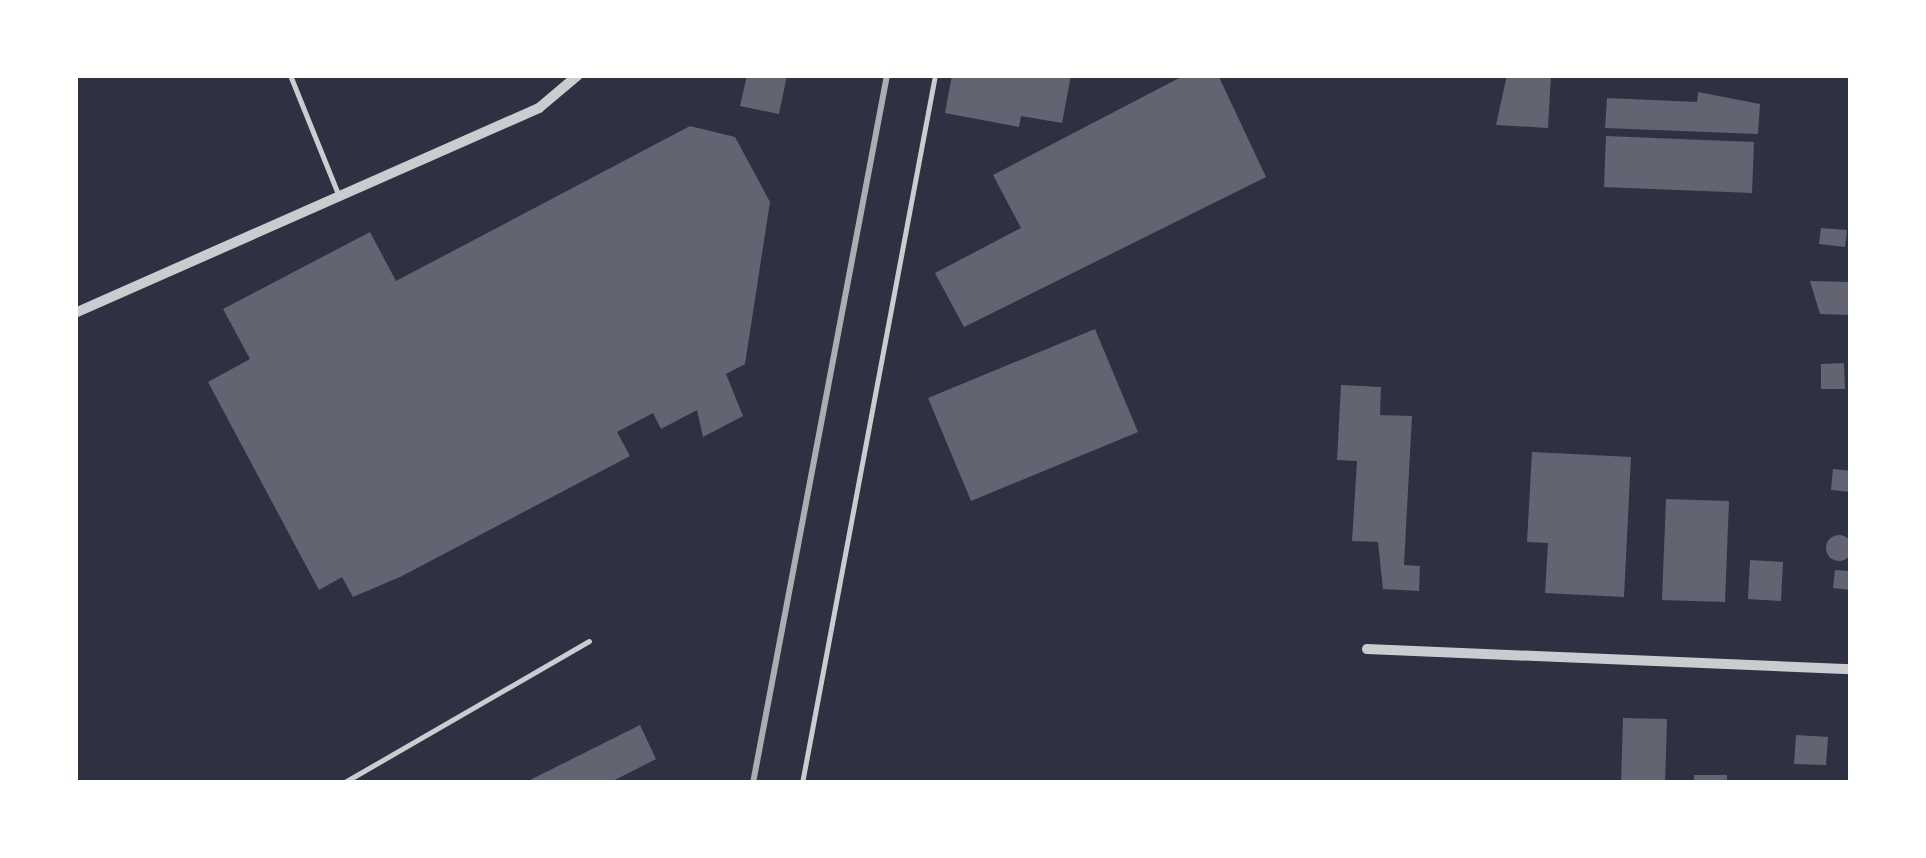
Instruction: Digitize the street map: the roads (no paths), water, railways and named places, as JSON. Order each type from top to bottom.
[{"type":"street","points":[[75,312],[539,108],[578,75]]},
{"type":"street","points":[[1368,649],[1851,669]]},
{"type":"lane","points":[[290,75],[340,198]]},
{"type":"lane","points":[[802,783],[935,75]]},
{"type":"lane","points":[[342,783],[588,641]]},
{"type":"railway","points":[[753,783],[887,75]]}]
